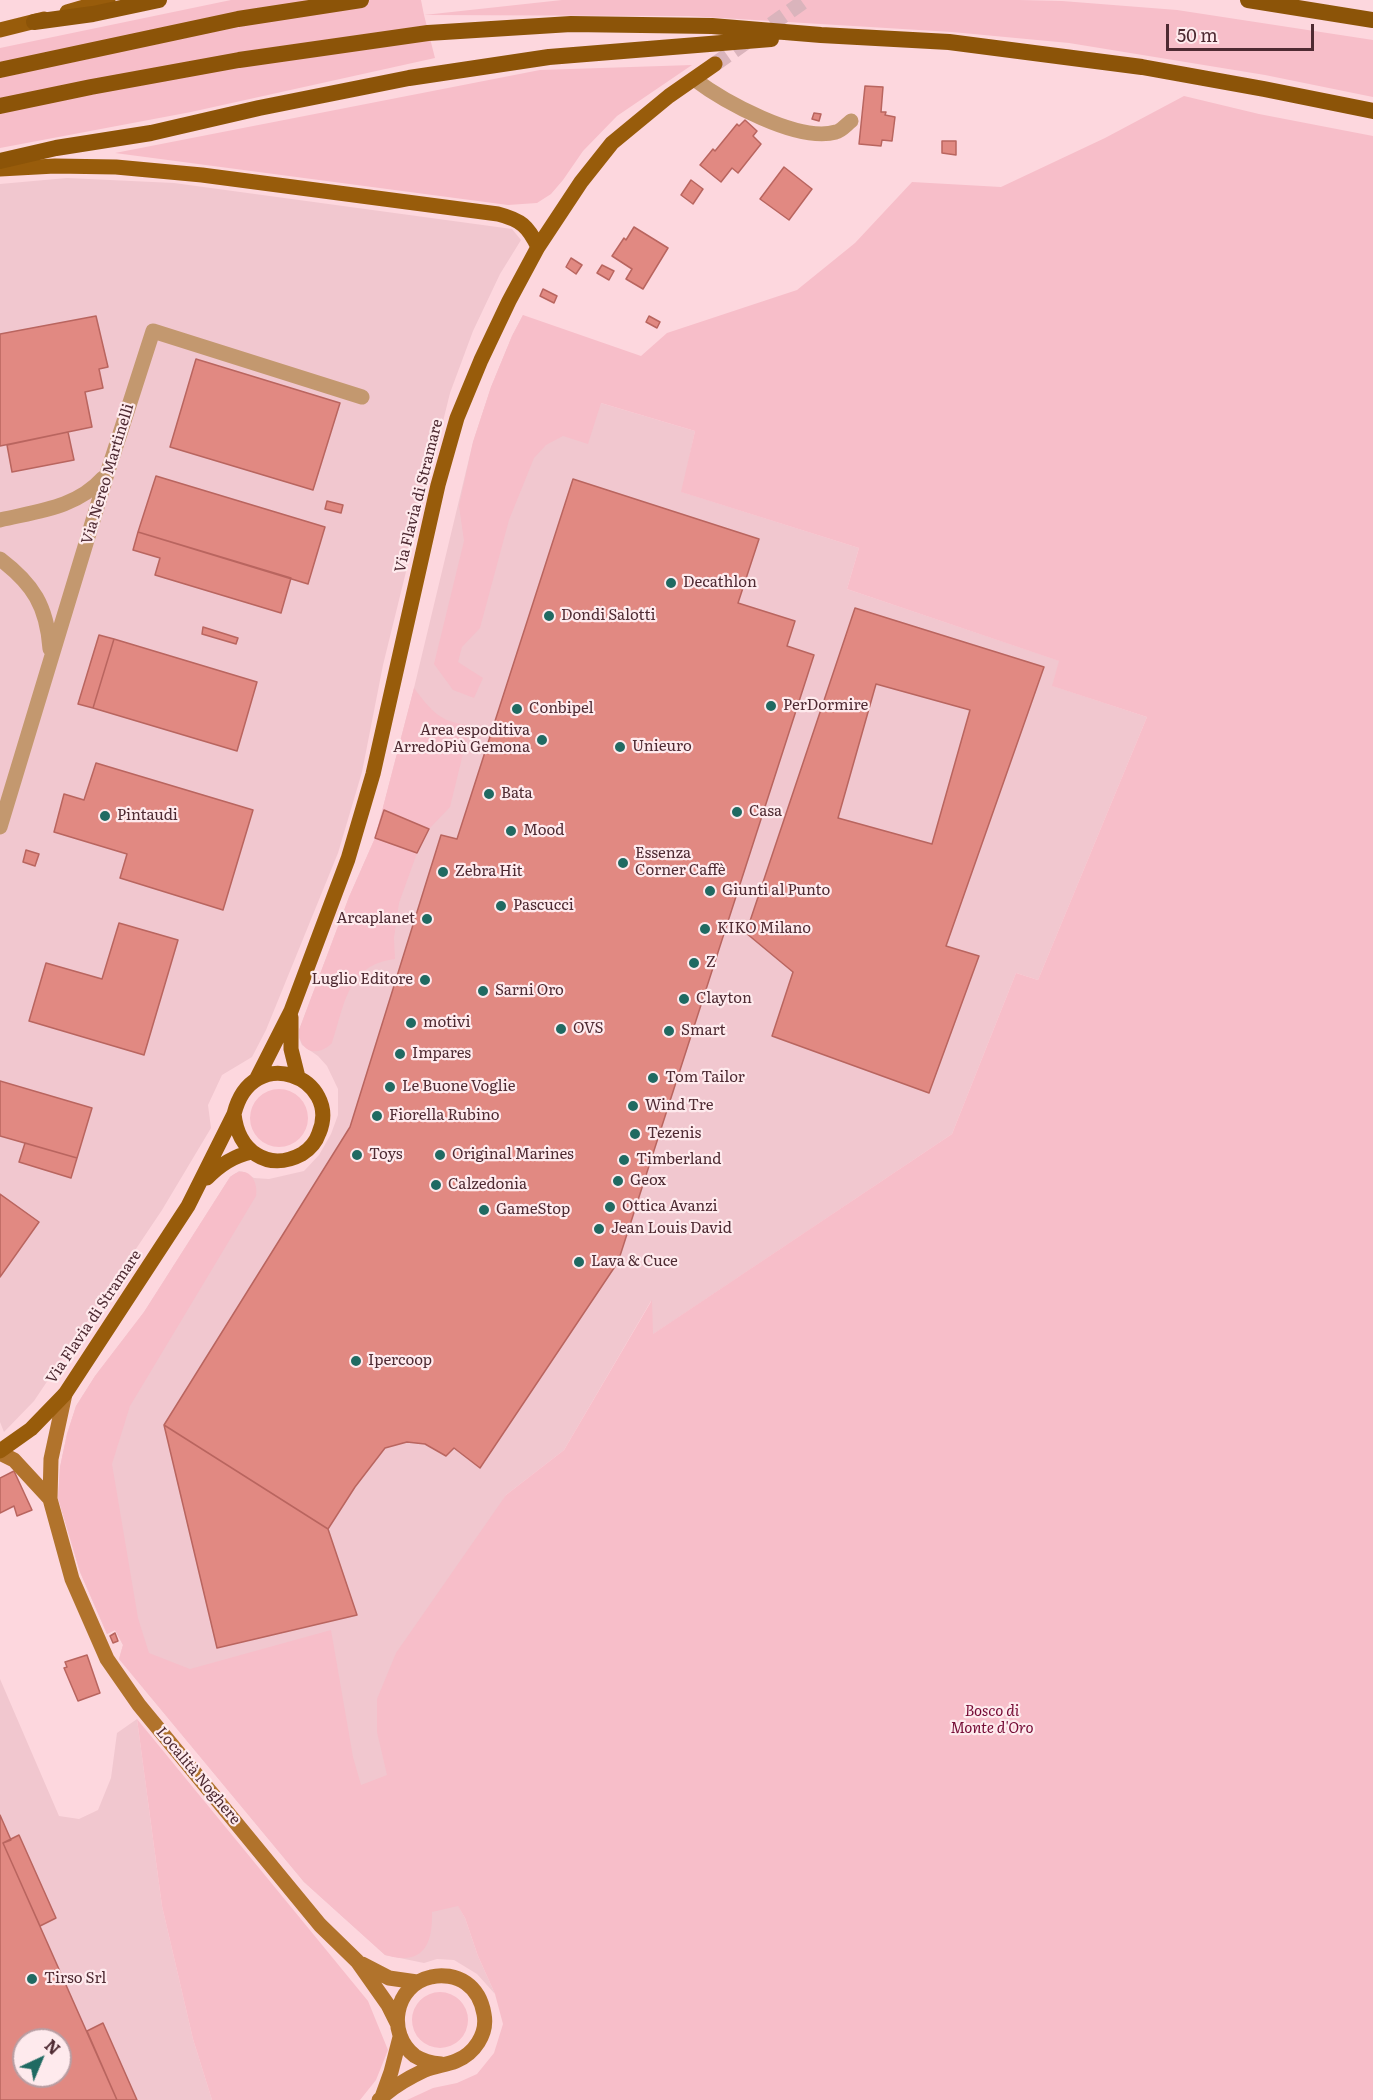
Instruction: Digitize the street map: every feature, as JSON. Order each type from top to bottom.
[{"type":"highway","points":[[34,22],[93,14],[159,0]]},
{"type":"highway","points":[[0,70],[238,19],[361,0]]},
{"type":"highway","points":[[1248,0],[1373,20]]},
{"type":"highway","points":[[0,106],[239,60],[428,33],[571,24],[712,26],[949,42],[1142,68],[1373,111]]},
{"type":"highway","points":[[0,161],[56,148],[151,133],[259,108],[409,78],[549,57],[821,35]]},
{"type":"main road","points":[[0,30],[108,0]]},
{"type":"main road","name":"Via Flavia di Stramare","points":[[0,1452],[31,1429],[65,1394],[199,1187],[234,1114],[238,1100],[257,1078],[291,1011],[348,859],[373,774],[438,485],[457,418],[509,302],[538,247],[581,182],[612,143],[651,110],[715,64]]},
{"type":"main road","points":[[0,169],[55,166],[127,168],[202,175],[487,213],[514,218],[530,230],[538,247]]},
{"type":"main road","name":"Via Flavia di Stramare","points":[[291,1011],[291,1049],[298,1077]]},
{"type":"main road","points":[[234,1114],[236,1128],[242,1142],[252,1152],[265,1159],[279,1161],[294,1158],[316,1141],[322,1127],[323,1113],[314,1091],[298,1077],[285,1073],[257,1078]]},
{"type":"main road","name":"Via Flavia di Stramare","points":[[199,1187],[225,1162],[252,1152]]},
{"type":"main road","name":"Località Noghere","points":[[65,1394],[51,1459],[50,1499],[72,1579],[107,1659],[139,1705],[320,1925],[357,1961],[388,2005],[398,2030]]},
{"type":"main road","name":"Località Noghere","points":[[0,1452],[14,1460],[50,1499]]},
{"type":"main road","points":[[357,1961],[389,1978],[417,1982]]},
{"type":"main road","points":[[442,1976],[454,1977],[470,1987],[482,2004],[485,2018],[483,2032],[477,2045],[455,2062],[441,2064],[408,2079],[381,2098],[391,2072],[401,2000],[408,1990],[417,1982],[429,1977],[442,1976]]},
{"type":"main road","points":[[398,2030],[407,2048],[416,2057],[441,2064]]},
{"type":"street","points":[[694,79],[715,95],[763,119],[810,133],[836,132],[851,121]]},
{"type":"street","name":"Via Nereo Martinelli","points":[[0,827],[5,795],[51,658],[153,331],[362,397]]},
{"type":"street","points":[[0,520],[76,500],[92,490],[107,474]]},
{"type":"street","points":[[0,559],[21,575],[40,601],[49,628],[51,658]]},
{"type":"shaded area","points":[[67,178],[174,183],[512,229],[521,240],[500,274],[473,331],[450,393],[383,665],[362,772],[338,853],[266,1030],[252,1057],[222,1075],[208,1105],[211,1128],[162,1210],[34,1401],[4,1432],[0,1422],[0,184]]},
{"type":"shaded area","points":[[523,315],[601,403],[695,431],[682,492],[859,548],[847,589],[1060,661],[1053,686],[1147,717],[1038,980],[1016,973],[952,1134],[652,1335],[651,1301],[564,1450],[506,1495],[387,1775],[465,1918],[478,1956],[495,1994],[477,1974],[454,1960],[437,1959],[424,1963],[385,1955],[304,1882],[119,1659],[123,1645],[115,1630],[107,1634],[80,1572],[58,1498],[60,1467],[76,1406],[95,1376],[144,1312],[230,1177],[239,1171],[254,1178],[269,1179],[304,1171],[319,1155],[331,1134],[338,1115],[338,1089],[327,1066],[318,1056],[302,1045],[299,1030],[349,897],[375,838],[414,688],[473,442],[491,387]]},
{"type":"shaded area","points":[[0,1679],[59,1816],[79,1819],[98,1810],[111,1778],[117,1733],[137,1719],[162,1906],[193,2039],[212,2100],[0,2100]]},
{"type":"green space","points":[[231,0],[421,0],[435,58],[191,112],[0,148],[0,48]]},
{"type":"green space","points":[[562,0],[1019,0],[1177,10],[1373,40],[1373,97],[1265,75],[1069,43],[952,32],[689,16],[424,15]]},
{"type":"green space","points":[[692,65],[617,116],[583,151],[551,194],[537,203],[508,205],[115,153],[540,70]]},
{"type":"green space","name":"Bosco di Monte d'Oro","points":[[1184,96],[1259,114],[1373,136],[1373,2100],[407,2100],[433,2088],[457,2083],[477,2074],[494,2053],[503,2024],[495,1994],[478,1956],[465,1918],[458,1906],[432,1912],[430,1935],[423,1950],[408,1958],[385,1955],[304,1882],[119,1659],[123,1645],[115,1630],[107,1634],[80,1572],[58,1498],[60,1467],[76,1406],[95,1376],[144,1312],[230,1177],[236,1173],[246,1172],[253,1179],[256,1196],[130,1406],[112,1464],[138,1618],[149,1653],[190,1669],[331,1630],[353,1757],[361,1785],[387,1775],[377,1732],[377,1699],[396,1653],[506,1495],[564,1450],[652,1300],[653,1334],[952,1134],[1016,973],[1038,980],[1147,717],[1052,686],[1059,661],[847,589],[859,548],[681,492],[695,431],[601,403],[588,444],[563,436],[546,445],[534,458],[509,520],[480,628],[462,647],[458,662],[483,678],[474,698],[453,690],[434,664],[464,541],[459,506],[473,442],[491,387],[523,315],[641,356],[667,333],[797,290],[855,243],[912,182],[1001,187],[1105,138]]},
{"type":"green space","points":[[414,688],[426,703],[444,718],[451,722],[470,725],[450,807],[429,829],[417,853],[399,903],[394,938],[395,959],[367,969],[357,978],[345,1001],[332,1043],[321,1050],[310,1050],[302,1043],[299,1030],[349,897],[375,838]]},
{"type":"green space","points":[[279,1089],[290,1091],[303,1102],[308,1118],[306,1129],[295,1142],[279,1147],[268,1145],[255,1134],[250,1118],[252,1107],[263,1094]]},
{"type":"green space","points":[[137,1719],[368,2001],[388,2050],[376,2080],[360,2100],[212,2100],[193,2039],[162,1906]]},
{"type":"green space","points":[[434,1992],[446,1992],[456,1996],[464,2004],[468,2020],[464,2036],[456,2044],[446,2048],[434,2048],[424,2044],[416,2036],[412,2026],[412,2014],[416,2004],[424,1996]]},
{"type":"building","points":[[865,86],[883,87],[881,112],[895,117],[892,141],[882,140],[881,146],[859,144]]},
{"type":"building","points":[[814,113],[821,114],[819,121],[812,119]]},
{"type":"building","points":[[745,120],[757,131],[753,136],[761,144],[738,173],[732,168],[721,182],[700,165],[737,124],[739,126]]},
{"type":"building","points":[[942,141],[956,141],[956,155],[942,153]]},
{"type":"building","points":[[784,167],[812,189],[789,220],[760,199]]},
{"type":"building","points":[[691,180],[703,189],[693,204],[681,195]]},
{"type":"building","points":[[634,227],[668,248],[643,289],[626,279],[632,269],[612,256]]},
{"type":"building","points":[[571,258],[582,265],[576,274],[566,267]]},
{"type":"building","points":[[602,265],[614,271],[609,280],[597,273]]},
{"type":"building","points":[[543,289],[557,296],[554,303],[540,296]]},
{"type":"building","points":[[96,316],[108,367],[99,369],[103,388],[85,392],[92,427],[0,446],[0,334]]},
{"type":"building","points":[[649,316],[660,322],[657,328],[646,322]]},
{"type":"building","points":[[196,359],[340,403],[313,490],[170,447]]},
{"type":"building","points":[[68,432],[74,460],[12,472],[7,445]]},
{"type":"building","points":[[156,476],[325,527],[308,584],[138,532]]},
{"type":"building","points":[[573,479],[759,539],[738,603],[795,621],[787,646],[814,655],[618,1262],[480,1468],[454,1448],[446,1456],[425,1444],[407,1442],[385,1448],[355,1487],[328,1529],[164,1425],[350,1127],[441,835],[457,839]]},
{"type":"building","points":[[327,501],[343,505],[341,513],[325,509]]},
{"type":"building","points":[[138,532],[291,578],[281,613],[155,575],[160,558],[133,550]]},
{"type":"building","points":[[855,608],[1044,667],[946,946],[979,956],[929,1093],[772,1036],[793,972],[746,933]]},
{"type":"building","points":[[203,627],[238,638],[236,644],[202,634]]},
{"type":"building","points":[[99,635],[114,639],[93,708],[78,704]]},
{"type":"building","points":[[114,639],[257,682],[237,751],[93,708]]},
{"type":"building","points":[[876,684],[970,710],[932,844],[838,818]]},
{"type":"building","points":[[96,763],[253,810],[223,910],[120,878],[127,854],[54,832],[64,794],[84,800]]},
{"type":"building","points":[[384,810],[429,829],[417,853],[375,838]]},
{"type":"building","points":[[26,850],[39,854],[35,866],[23,862]]},
{"type":"building","points":[[119,923],[178,940],[144,1055],[29,1021],[46,963],[102,979]]},
{"type":"building","points":[[0,1081],[92,1108],[77,1158],[0,1136]]},
{"type":"building","points":[[25,1143],[77,1158],[71,1178],[19,1162]]},
{"type":"building","points":[[0,1194],[39,1222],[0,1277]]},
{"type":"building","points":[[164,1425],[328,1529],[357,1615],[217,1648]]},
{"type":"building","points":[[14,1471],[32,1510],[17,1516],[14,1506],[0,1513],[0,1478]]},
{"type":"building","points":[[115,1633],[118,1641],[113,1643],[110,1636]]},
{"type":"building","points":[[87,1655],[100,1693],[78,1701],[64,1668],[67,1667],[65,1662]]},
{"type":"building","name":"Tirso Srl","points":[[0,1815],[11,1840],[3,1843],[117,2100],[0,2100]]},
{"type":"building","points":[[19,1835],[56,1918],[40,1926],[3,1843]]},
{"type":"building","points":[[103,2023],[137,2100],[117,2100],[87,2031]]},
{"type":"tunnel","points":[[715,64],[806,0]]},
{"type":"place","name":"Decathlon","points":[[671,583]]},
{"type":"place","name":"Dondi Salotti","points":[[549,616]]},
{"type":"place","name":"PerDormire","points":[[771,706]]},
{"type":"place","name":"Conbipel","points":[[517,709]]},
{"type":"place","name":"Area espoditiva ArredoPiù Gemona","points":[[542,740]]},
{"type":"place","name":"Unieuro","points":[[620,747]]},
{"type":"place","name":"Bata","points":[[489,794]]},
{"type":"place","name":"Casa","points":[[737,812]]},
{"type":"place","name":"Pintaudi","points":[[105,816]]},
{"type":"place","name":"Mood","points":[[511,831]]},
{"type":"place","name":"Essenza Corner Caffè","points":[[623,863]]},
{"type":"place","name":"Zebra Hit","points":[[443,872]]},
{"type":"place","name":"Giunti al Punto","points":[[710,891]]},
{"type":"place","name":"Pascucci","points":[[501,906]]},
{"type":"place","name":"Arcaplanet","points":[[427,919]]},
{"type":"place","name":"KIKO Milano","points":[[705,929]]},
{"type":"place","name":"Z","points":[[694,963]]},
{"type":"place","name":"Luglio Editore","points":[[425,980]]},
{"type":"place","name":"Sarni Oro","points":[[483,991]]},
{"type":"place","name":"Clayton","points":[[684,999]]},
{"type":"place","name":"motivi","points":[[411,1023]]},
{"type":"place","name":"OVS","points":[[561,1029]]},
{"type":"place","name":"Smart","points":[[669,1031]]},
{"type":"place","name":"Impares","points":[[400,1054]]},
{"type":"place","name":"Tom Tailor","points":[[653,1078]]},
{"type":"place","name":"Le Buone Voglie","points":[[390,1087]]},
{"type":"place","name":"Wind Tre","points":[[633,1106]]},
{"type":"place","name":"Fiorella Rubino","points":[[377,1116]]},
{"type":"place","name":"Tezenis","points":[[635,1134]]},
{"type":"place","name":"Toys","points":[[357,1155]]},
{"type":"place","name":"Original Marines","points":[[440,1155]]},
{"type":"place","name":"Timberland","points":[[624,1160]]},
{"type":"place","name":"Geox","points":[[618,1181]]},
{"type":"place","name":"Calzedonia","points":[[436,1185]]},
{"type":"place","name":"Ottica Avanzi","points":[[610,1207]]},
{"type":"place","name":"GameStop","points":[[484,1210]]},
{"type":"place","name":"Jean Louis David","points":[[599,1229]]},
{"type":"place","name":"Lava & Cuce","points":[[579,1262]]},
{"type":"place","name":"Ipercoop","points":[[356,1361]]},
{"type":"place","name":"Tirso Srl","points":[[32,1979]]}]
